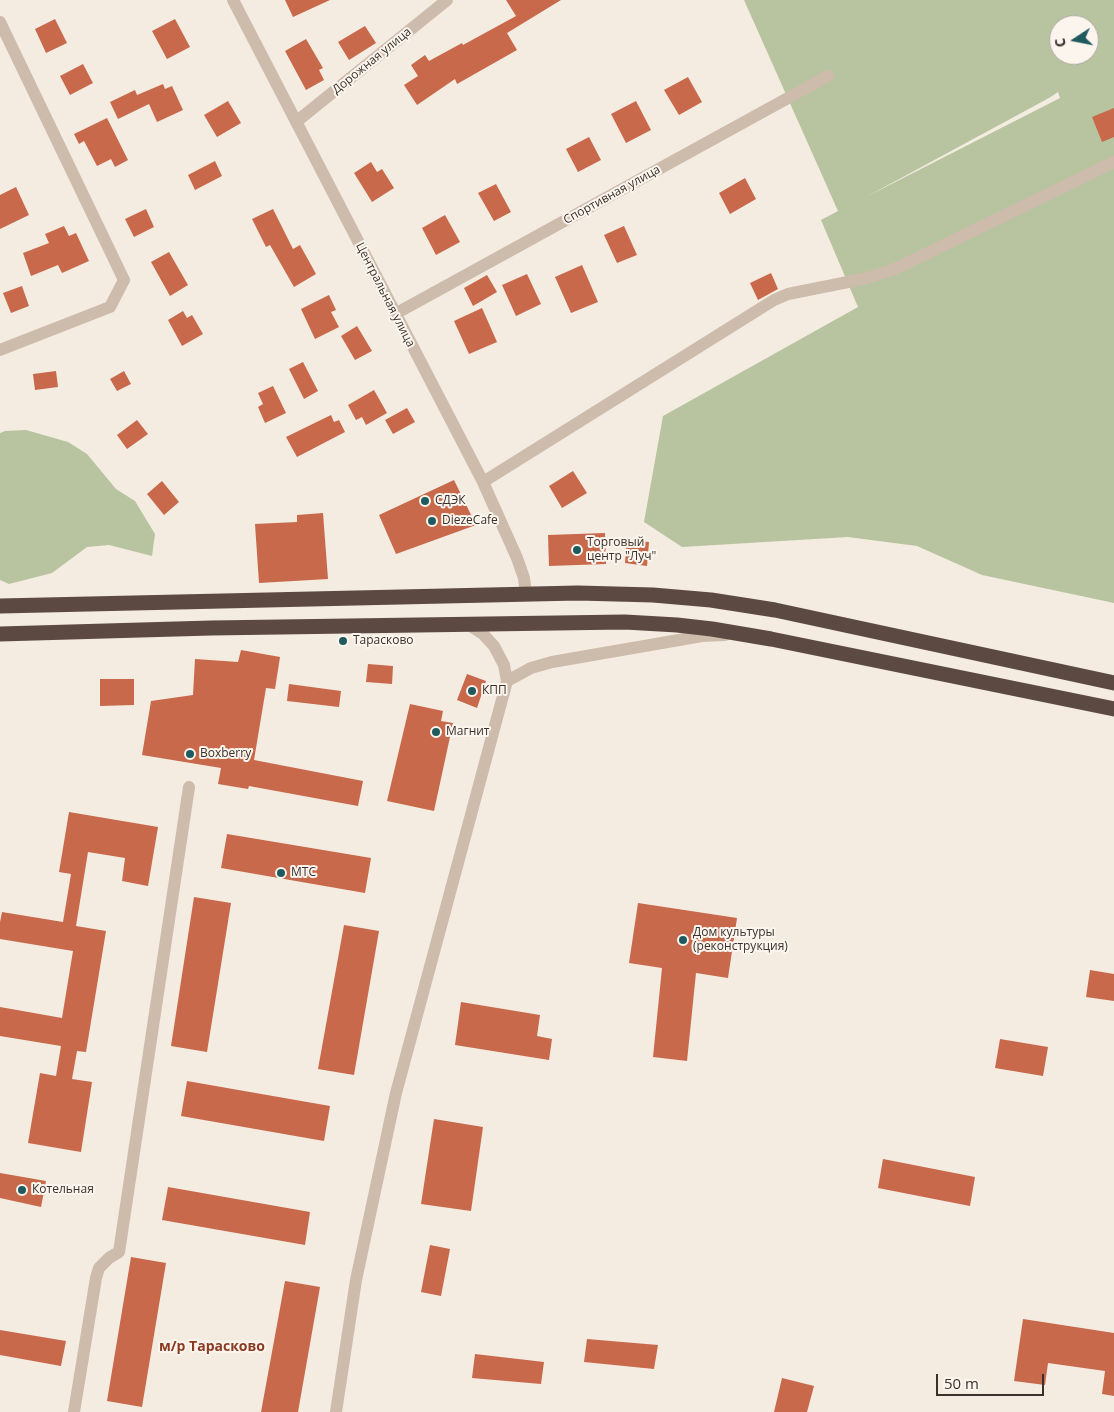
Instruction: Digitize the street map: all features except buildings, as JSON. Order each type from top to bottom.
[{"type":"highway","points":[[0,606],[578,593],[653,595],[711,600],[775,610],[1114,683]]},
{"type":"highway","points":[[0,634],[211,628],[625,622],[677,625],[743,634],[1114,709]]},
{"type":"street","name":"Центральная улица","points":[[233,0],[482,482],[517,558],[524,578],[526,594]]},
{"type":"street","name":"Дорожная улица","points":[[296,122],[447,0]]},
{"type":"street","points":[[0,22],[124,280],[110,307],[0,350]]},
{"type":"street","name":"Спортивная улица","points":[[395,314],[828,76]]},
{"type":"street","points":[[482,482],[774,300],[788,294],[863,279],[895,269],[1114,162]]},
{"type":"street","points":[[336,1412],[356,1280],[396,1093],[507,681],[504,665],[494,646],[483,634],[469,625]]},
{"type":"street","points":[[507,681],[530,668],[552,662],[702,636],[743,634]]},
{"type":"street","points":[[74,1412],[96,1278],[100,1268],[109,1258],[119,1252],[189,787]]},
{"type":"green space","points":[[744,0],[1114,0],[1114,603],[982,575],[917,546],[848,537],[682,547],[644,522],[663,416],[858,307],[821,220],[838,211]],"holes":[[[1058,92],[1060,98],[866,197]]]},
{"type":"green space","points":[[26,430],[68,442],[87,454],[116,489],[135,501],[155,534],[152,556],[109,545],[87,547],[52,573],[9,584],[0,580],[0,433]]},
{"type":"place","name":"СДЭК","points":[[425,501]]},
{"type":"place","name":"DiezeCafe","points":[[432,521]]},
{"type":"place","name":"Торговый центр \"Луч\"","points":[[577,550]]},
{"type":"place","name":"Тарасково","points":[[343,641]]},
{"type":"place","name":"КПП","points":[[472,691]]},
{"type":"place","name":"Магнит","points":[[436,732]]},
{"type":"place","name":"Boxberry","points":[[190,754]]},
{"type":"place","name":"МТС","points":[[281,873]]},
{"type":"place","name":"Дом культуры (реконструкция)","points":[[683,940]]},
{"type":"place","name":"Котельная","points":[[22,1190]]},
{"type":"district","name":"м/р Тарасково","points":[[212,1347]]}]
